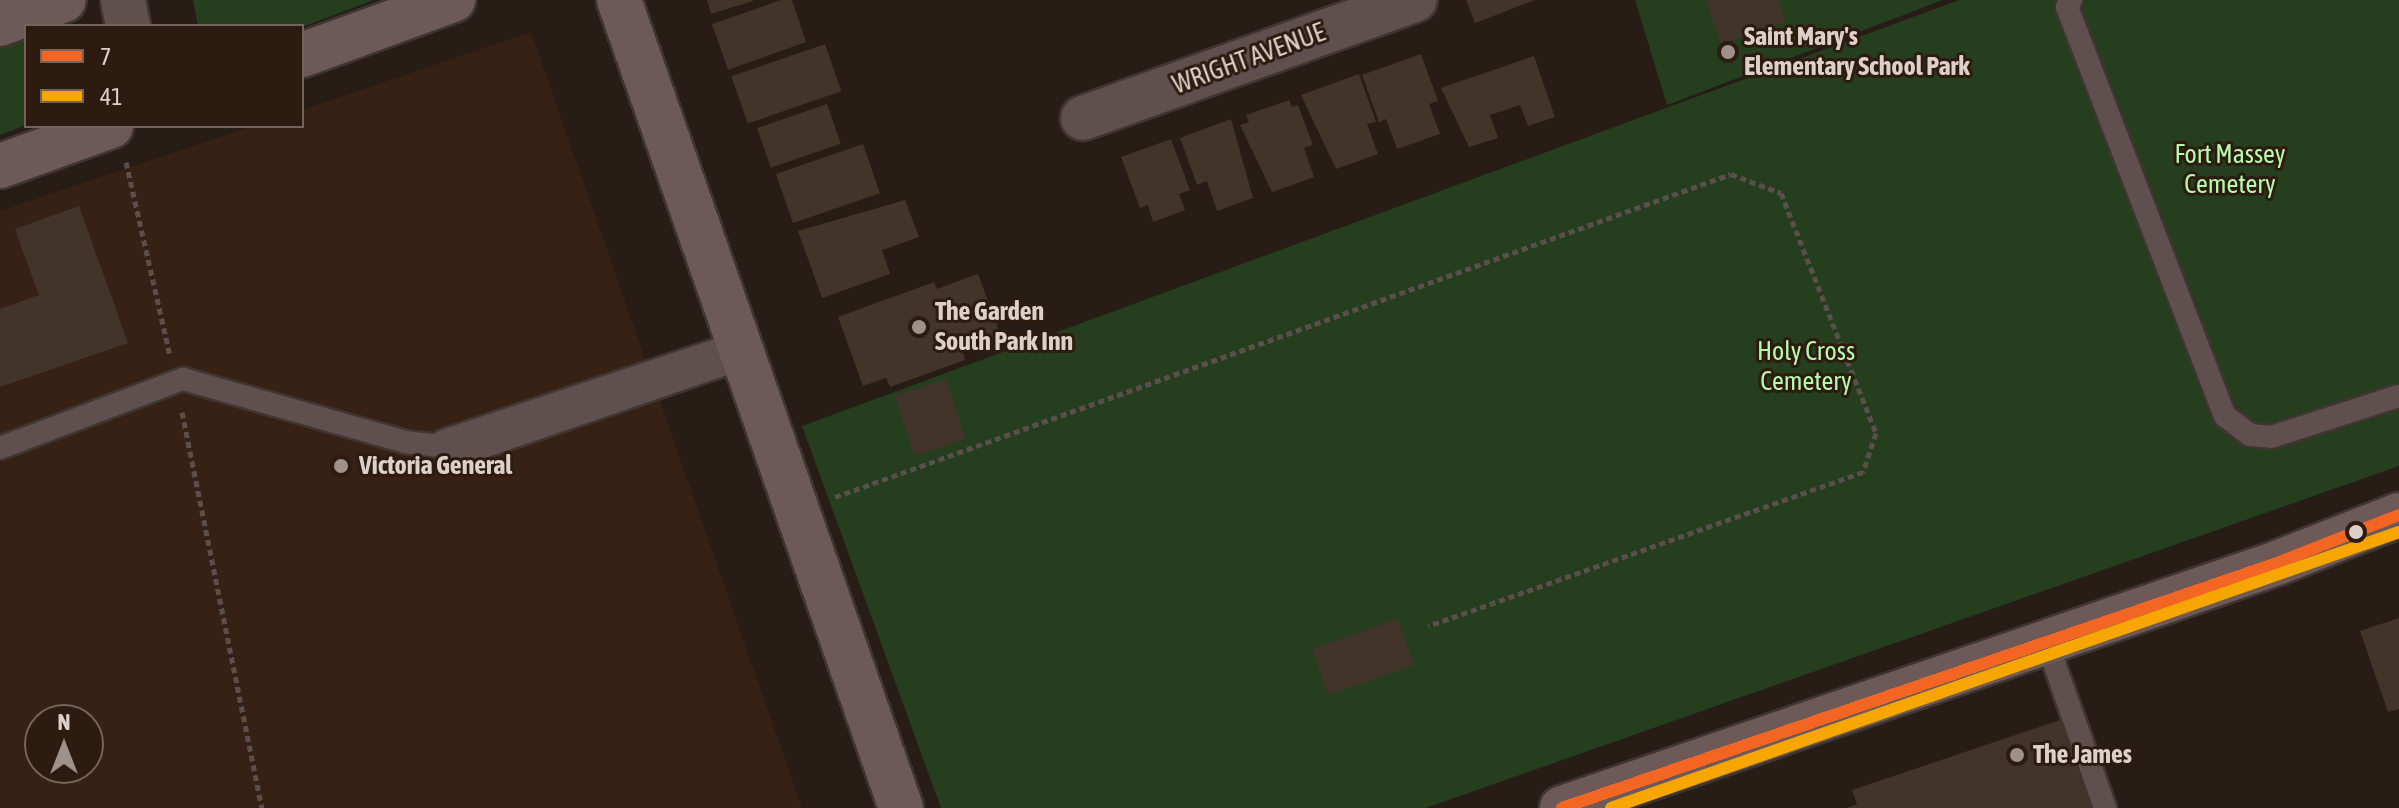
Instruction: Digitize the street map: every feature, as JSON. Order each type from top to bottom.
[{"type":"street","points":[[0,24],[64,0]]},
{"type":"street","points":[[123,0],[128,24]]},
{"type":"street","points":[[304,54],[453,0]]},
{"type":"street","points":[[619,0],[800,509],[901,808]]},
{"type":"street","name":"WRIGHT AVENUE","points":[[1083,118],[1415,0]]},
{"type":"street","points":[[0,166],[117,138]]},
{"type":"street","points":[[1562,808],[2047,643],[2399,515]]},
{"type":"lane","points":[[2071,0],[2067,7],[2225,416],[2250,435],[2271,437],[2399,396]]},
{"type":"lane","points":[[0,448],[183,379],[426,445],[474,450],[743,350]]},
{"type":"lane","points":[[2047,643],[2105,808]]},
{"type":"path","points":[[117,138],[176,382],[262,808]]},
{"type":"path","points":[[800,509],[1731,174],[1781,193],[1876,433],[1863,472],[1429,626]]},
{"type":"shaded area","name":"Victoria General","points":[[531,32],[802,808],[0,808],[0,211],[247,128],[304,128],[304,109]]},
{"type":"green space","points":[[193,0],[374,0],[304,26],[198,24]]},
{"type":"green space","name":"Saint Mary's Elementary School Park","points":[[1635,0],[1943,0],[1667,105]]},
{"type":"green space","name":"Holy Cross Cemetery","points":[[1959,0],[2399,0],[2399,466],[1426,808],[941,808],[802,426]]},
{"type":"green space","points":[[24,35],[24,126],[0,135],[0,43]]},
{"type":"building","points":[[707,0],[753,0],[753,1],[711,14]]},
{"type":"building","points":[[781,0],[792,0],[806,42],[728,70],[712,24]]},
{"type":"building","points":[[1466,0],[1535,0],[1475,23]]},
{"type":"building","points":[[1706,0],[1778,0],[1786,22],[1721,44]]},
{"type":"building","points":[[825,44],[841,91],[748,124],[731,76]]},
{"type":"building","points":[[1421,54],[1438,101],[1429,104],[1440,134],[1397,149],[1386,119],[1379,122],[1362,75]]},
{"type":"building","points":[[1534,56],[1555,117],[1528,126],[1520,105],[1490,115],[1498,138],[1469,147],[1441,88]]},
{"type":"building","points":[[1359,74],[1376,122],[1367,124],[1378,154],[1336,169],[1301,95]]},
{"type":"building","points":[[1289,100],[1292,107],[1298,105],[1313,145],[1304,148],[1314,177],[1272,192],[1240,125],[1249,122],[1246,115]]},
{"type":"building","points":[[827,104],[841,144],[771,168],[757,128]]},
{"type":"building","points":[[1231,119],[1253,198],[1217,211],[1207,181],[1197,185],[1180,138]]},
{"type":"building","points":[[1171,139],[1190,190],[1179,194],[1185,210],[1153,222],[1148,205],[1140,208],[1121,157]]},
{"type":"building","points":[[863,144],[880,193],[793,223],[776,174]]},
{"type":"building","points":[[905,200],[919,237],[882,250],[890,274],[822,298],[798,231]]},
{"type":"building","points":[[79,206],[128,343],[0,387],[0,309],[39,295],[15,229]]},
{"type":"building","name":"The Garden South Park Inn","points":[[978,274],[1001,336],[962,350],[965,360],[890,387],[886,378],[863,386],[838,317],[934,282],[937,289]]},
{"type":"building","points":[[946,379],[965,439],[914,456],[895,396]]},
{"type":"building","points":[[2399,618],[2399,709],[2388,712],[2360,631]]},
{"type":"building","points":[[1398,619],[1414,665],[1328,695],[1312,649]]},
{"type":"building","name":"The James","points":[[2063,719],[2094,808],[1847,808],[1857,804],[1852,790]]},
{"type":"transit line","name":"7","points":[[1562,808],[2277,563],[2399,515]]},
{"type":"transit line","name":"41","points":[[1611,808],[2399,532]]},
{"type":"place","name":"Saint Mary's Elementary School Park","points":[[1728,52]]},
{"type":"place","name":"The Garden South Park Inn","points":[[919,327]]},
{"type":"place","name":"Victoria General","points":[[341,466]]},
{"type":"place","name":"The James","points":[[2017,755]]},
{"type":"park label","name":"Fort Massey Cemetery","points":[[2230,170]]}]
